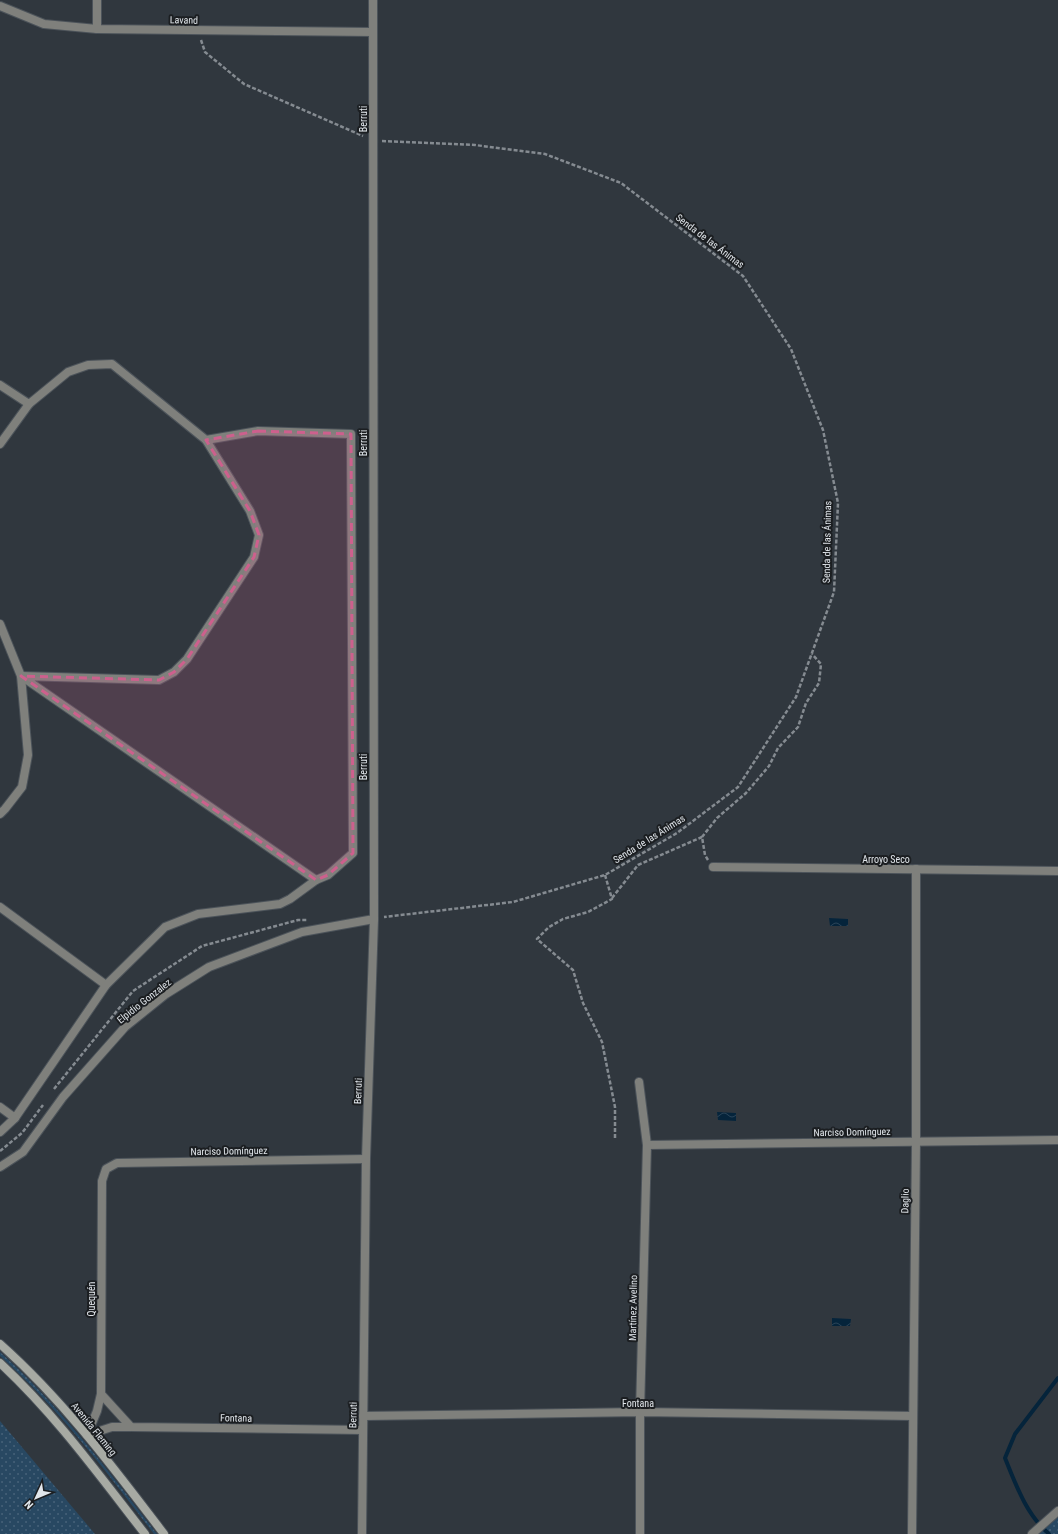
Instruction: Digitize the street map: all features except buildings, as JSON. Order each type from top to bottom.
[{"type":"main road","name":"Avenida Fleming","points":[[0,1344],[37,1378],[87,1435],[164,1534]]},
{"type":"main road","points":[[0,1363],[77,1445],[145,1534]]},
{"type":"street","points":[[97,0],[97,29]]},
{"type":"street","name":"Berruti","points":[[362,1534],[366,1159],[374,919],[376,140],[373,0]]},
{"type":"street","name":"Lavand","points":[[0,6],[44,24],[97,29],[373,32]]},
{"type":"street","points":[[0,444],[29,404],[68,372],[88,365],[112,364],[206,440],[250,511],[259,535],[254,557],[187,659],[174,672],[159,680],[21,676]]},
{"type":"street","points":[[0,385],[29,404]]},
{"type":"street","points":[[0,1132],[15,1118],[106,985],[165,927],[198,914],[280,904],[290,899],[316,880],[328,875],[353,853],[351,434],[258,431],[206,440]]},
{"type":"street","points":[[0,624],[21,676],[28,756],[22,787],[6,809],[0,814]]},
{"type":"street","points":[[21,676],[316,880]]},
{"type":"street","name":"Arroyo Seco","points":[[713,867],[1058,871]]},
{"type":"street","name":"Daglio","points":[[912,1534],[916,1141],[916,869]]},
{"type":"street","points":[[0,907],[106,985]]},
{"type":"street","name":"Elpidio Gonzalez","points":[[0,1166],[23,1152],[63,1097],[120,1033],[166,994],[209,967],[302,932],[374,919]]},
{"type":"street","name":"Martínez Avelino","points":[[639,1082],[647,1145],[640,1412],[640,1534]]},
{"type":"street","points":[[0,1107],[15,1118]]},
{"type":"street","name":"Narciso Domínguez","points":[[647,1145],[1058,1140]]},
{"type":"street","name":"Narciso Domínguez","points":[[102,1181],[106,1169],[116,1163],[366,1159]]},
{"type":"street","name":"Quequén","points":[[87,1435],[97,1411],[101,1394],[102,1181]]},
{"type":"street","points":[[101,1394],[131,1427]]},
{"type":"street","name":"Fontana","points":[[363,1416],[640,1412],[913,1416]]},
{"type":"street","name":"Fontana","points":[[87,1435],[107,1428],[131,1427],[363,1430]]},
{"type":"street","points":[[1032,1534],[1058,1512]]},
{"type":"path","points":[[198,30],[205,52],[244,84],[376,140]]},
{"type":"path","name":"Senda de las Ánimas","points":[[374,919],[513,902],[605,875],[677,833],[738,787],[796,697],[834,592],[838,503],[823,430],[791,349],[743,276],[621,183],[545,154],[475,145],[376,140]]},
{"type":"path","points":[[615,1138],[615,1107],[602,1042],[583,1003],[573,970],[537,939],[549,927],[563,919],[588,912],[612,898],[638,865],[702,837],[717,818],[746,793],[769,766],[778,748],[798,727],[806,703],[819,683],[821,664],[812,654]]},
{"type":"path","points":[[702,837],[705,855],[713,867]]},
{"type":"path","points":[[605,875],[612,898]]},
{"type":"highlighted area","points":[[258,431],[351,434],[353,853],[328,875],[316,880],[21,676],[159,680],[174,672],[187,659],[254,557],[259,535],[250,511],[206,440]]},
{"type":"shaded area","points":[[0,1352],[43,1394],[83,1439],[157,1534],[154,1534],[81,1441],[22,1376],[0,1356]]},
{"type":"shaded area","points":[[0,1421],[95,1534],[0,1534]]},
{"type":"shaded area","points":[[1058,1516],[1058,1534],[1035,1534]]},
{"type":"water","points":[[829,918],[848,919],[848,926],[830,926]]},
{"type":"water","points":[[717,1112],[736,1113],[736,1121],[718,1120]]},
{"type":"water","points":[[832,1318],[851,1319],[850,1326],[832,1326]]},
{"type":"waterway","points":[[1049,1534],[1034,1517],[1022,1499],[1005,1458],[1015,1434],[1058,1378]]}]
